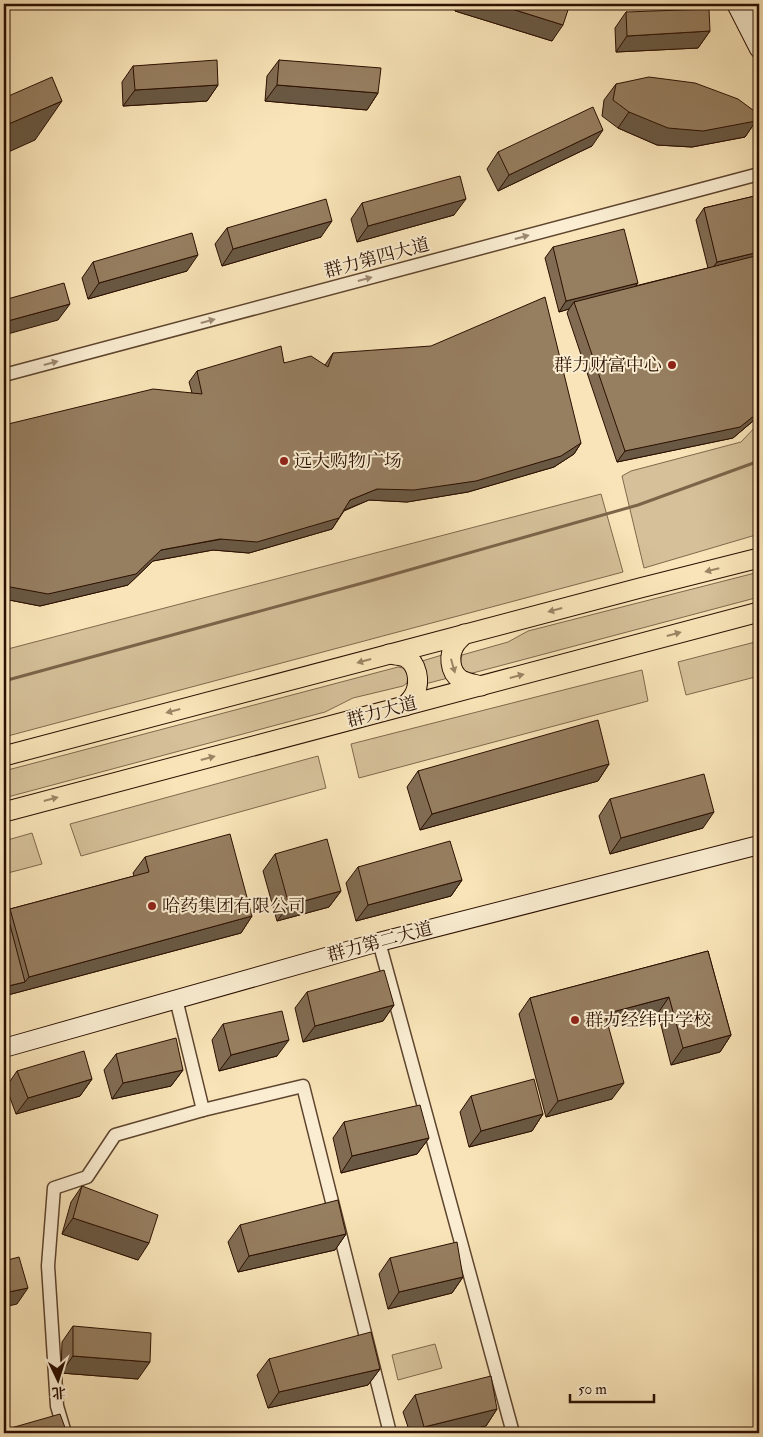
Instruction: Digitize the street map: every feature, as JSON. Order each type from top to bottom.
[{"type":"main road","points":[[736,4],[759,49]]},
{"type":"main road","points":[[754,4],[759,13]]},
{"type":"main road","points":[[4,756],[759,558]]},
{"type":"main road","name":"群力大道","points":[[4,812],[759,612]]},
{"type":"main road","points":[[464,634],[452,650],[453,671],[462,680],[481,686]]},
{"type":"main road","points":[[388,654],[405,657],[415,666],[418,686],[413,698],[405,706]]},
{"type":"main road","name":"群力第二大道","points":[[4,1037],[759,835]]},
{"type":"main road","name":"群力第二大道","points":[[4,1048],[379,942],[759,845]]},
{"type":"street","name":"群力第四大道","points":[[4,375],[759,174]]},
{"type":"street","points":[[379,942],[513,1433]]},
{"type":"street","points":[[176,999],[203,1110]]},
{"type":"street","points":[[65,1433],[57,1406],[48,1266],[54,1188],[87,1177],[115,1135],[203,1110],[304,1086],[390,1433]]},
{"type":"shaded area","points":[[759,423],[759,534],[644,568],[622,476],[631,471],[741,442]]},
{"type":"shaded area","points":[[601,494],[623,572],[4,737],[4,650]]},
{"type":"shaded area","points":[[759,572],[759,597],[469,674],[461,666],[462,655],[508,642],[528,631]]},
{"type":"shaded area","points":[[759,641],[759,676],[686,695],[678,662]]},
{"type":"shaded area","points":[[442,655],[448,678],[425,684],[419,662]]},
{"type":"shaded area","points":[[398,667],[403,668],[408,675],[407,683],[403,686],[353,698],[325,712],[4,798],[4,771]]},
{"type":"shaded area","points":[[642,670],[648,701],[359,778],[351,744]]},
{"type":"shaded area","points":[[318,756],[326,788],[81,856],[70,824]]},
{"type":"shaded area","points":[[32,833],[42,864],[4,874],[4,841]]},
{"type":"shaded area","points":[[435,1344],[442,1368],[398,1380],[392,1355]]},
{"type":"building","points":[[496,4],[570,4],[563,25]]},
{"type":"building","points":[[709,9],[710,31],[627,36],[626,12]]},
{"type":"building","points":[[217,60],[218,85],[135,90],[133,66]]},
{"type":"building","points":[[279,60],[381,68],[378,93],[277,85]]},
{"type":"building","points":[[52,77],[62,101],[4,126],[4,98]]},
{"type":"building","points":[[649,77],[695,83],[738,99],[757,113],[756,121],[703,131],[668,128],[629,112],[613,100],[616,84]]},
{"type":"building","points":[[593,107],[603,130],[509,175],[498,152]]},
{"type":"building","points":[[460,176],[466,199],[368,226],[362,203]]},
{"type":"building","points":[[759,195],[759,252],[717,262],[704,208]]},
{"type":"building","points":[[326,199],[332,221],[233,249],[227,228]]},
{"type":"building","points":[[624,229],[638,283],[566,301],[553,247]]},
{"type":"building","points":[[192,233],[198,255],[99,283],[93,262]]},
{"type":"building","name":"群力财富中心","points":[[759,255],[759,412],[740,427],[625,451],[574,302]]},
{"type":"building","points":[[64,283],[70,304],[4,322],[4,300]]},
{"type":"building","name":"远大购物广场","points":[[545,297],[581,443],[561,456],[476,481],[414,490],[377,489],[350,500],[339,518],[257,542],[220,539],[161,550],[136,574],[48,594],[4,587],[4,425],[153,389],[202,394],[197,371],[281,346],[284,363],[311,356],[328,367],[333,353],[431,346]]},
{"type":"building","points":[[598,720],[609,764],[432,814],[418,771]]},
{"type":"building","points":[[704,774],[714,812],[621,838],[610,799]]},
{"type":"building","name":"哈药集团有限公司","points":[[230,834],[252,916],[29,977],[10,909],[149,872],[145,857]]},
{"type":"building","points":[[327,839],[341,891],[289,905],[275,854]]},
{"type":"building","points":[[450,841],[462,880],[368,905],[358,867]]},
{"type":"building","points":[[4,902],[25,982],[4,987]]},
{"type":"building","points":[[708,951],[731,1035],[683,1048],[669,997],[605,1014],[624,1083],[558,1101],[530,998]]},
{"type":"building","points":[[384,970],[394,1005],[315,1026],[307,992]]},
{"type":"building","points":[[282,1011],[289,1040],[231,1055],[223,1024]]},
{"type":"building","points":[[176,1038],[183,1070],[123,1083],[116,1054]]},
{"type":"building","points":[[84,1051],[92,1079],[28,1098],[17,1071]]},
{"type":"building","points":[[534,1079],[543,1114],[481,1131],[471,1096]]},
{"type":"building","points":[[420,1105],[429,1138],[352,1156],[344,1122]]},
{"type":"building","points":[[82,1186],[158,1215],[149,1243],[73,1218]]},
{"type":"building","points":[[338,1200],[346,1234],[249,1256],[240,1225]]},
{"type":"building","points":[[457,1242],[463,1277],[399,1292],[390,1258]]},
{"type":"building","points":[[19,1257],[28,1288],[4,1293],[4,1261]]},
{"type":"building","points":[[73,1326],[151,1333],[150,1362],[73,1356]]},
{"type":"building","points":[[371,1332],[380,1369],[279,1392],[269,1359]]},
{"type":"building","points":[[491,1376],[497,1409],[424,1427],[415,1395]]},
{"type":"building","points":[[60,1414],[67,1433],[4,1433],[4,1430]]},
{"type":"waterway","points":[[4,681],[370,581],[638,505],[759,461]]},
{"type":"place","name":"群力财富中心","points":[[672,365]]},
{"type":"place","name":"远大购物广场","points":[[284,461]]},
{"type":"place","name":"哈药集团有限公司","points":[[152,906]]},
{"type":"place","name":"群力经纬中学校","points":[[575,1020]]}]
